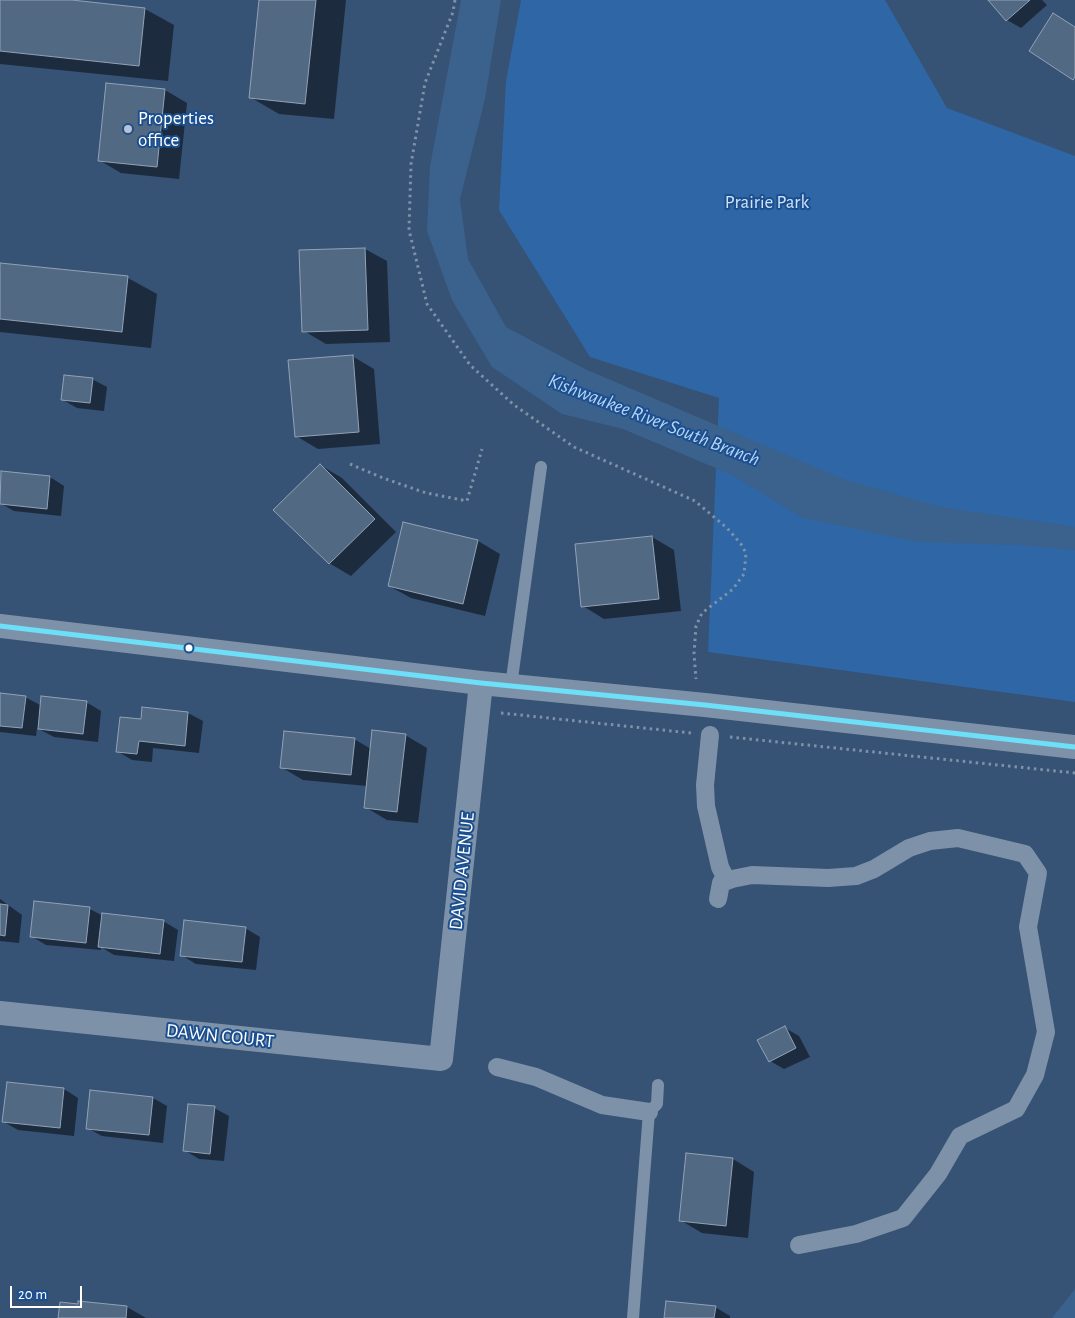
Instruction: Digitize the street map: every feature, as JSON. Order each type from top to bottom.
[{"type":"street","points":[[0,626],[481,683],[705,705],[1075,747]]},
{"type":"street","name":"DAVID AVENUE","points":[[441,1060],[481,683]]},
{"type":"street","points":[[710,735],[705,785],[706,806],[720,867],[727,881]]},
{"type":"street","points":[[718,899],[721,884],[727,881],[752,875],[828,878],[856,876],[874,869],[909,848],[930,841],[958,838],[1025,854],[1038,873],[1028,926],[1046,1032],[1035,1075],[1016,1109],[960,1136],[938,1174],[903,1218],[856,1234],[799,1245]]},
{"type":"street","name":"DAWN COURT","points":[[0,1012],[441,1060]]},
{"type":"street","points":[[497,1067],[536,1077],[602,1105],[649,1112]]},
{"type":"lane","points":[[511,686],[541,467]]},
{"type":"lane","points":[[633,1318],[649,1112],[657,1104],[658,1085]]},
{"type":"path","points":[[455,0],[425,83],[411,164],[409,230],[427,304],[470,364],[514,405],[574,447],[695,501],[727,528],[741,544],[746,553],[744,574],[733,589],[702,613],[696,626],[694,674],[705,705]]},
{"type":"path","points":[[350,464],[426,493],[467,501],[482,449]]},
{"type":"path","points":[[478,709],[507,714],[1075,773]]},
{"type":"green space","name":"Prairie Park","points":[[521,0],[885,0],[947,108],[1075,156],[1075,702],[708,652],[719,398],[590,357],[499,210],[506,81]]},
{"type":"water","name":"Kishwaukee River South Branch","points":[[461,0],[501,0],[485,99],[460,199],[468,259],[506,327],[585,369],[843,479],[940,507],[1075,527],[1075,550],[1018,545],[919,542],[803,518],[732,475],[623,429],[562,414],[492,367],[452,300],[427,231],[430,166]]},
{"type":"water","points":[[1075,1289],[1075,1318],[1052,1318]]},
{"type":"building","points":[[0,0],[72,0],[145,8],[139,66],[0,51]]},
{"type":"building","points":[[259,0],[316,0],[305,104],[249,98]]},
{"type":"building","points":[[988,0],[1030,0],[1006,21]]},
{"type":"building","points":[[1053,13],[1075,27],[1075,77],[1073,80],[1029,51]]},
{"type":"building","points":[[106,83],[165,89],[157,167],[98,161]]},
{"type":"building","points":[[365,248],[368,330],[302,332],[299,250]]},
{"type":"building","points":[[0,263],[128,276],[122,332],[0,319]]},
{"type":"building","points":[[353,355],[359,432],[295,437],[288,360]]},
{"type":"building","points":[[64,375],[93,378],[90,403],[61,400]]},
{"type":"building","points":[[320,464],[375,519],[329,564],[273,510]]},
{"type":"building","points":[[1,471],[50,476],[47,509],[0,504]]},
{"type":"building","points":[[403,522],[478,540],[463,604],[388,586]]},
{"type":"building","points":[[652,536],[659,599],[581,607],[575,544]]},
{"type":"building","points":[[0,693],[26,696],[22,728],[0,726]]},
{"type":"building","points":[[41,696],[87,701],[83,734],[38,729]]},
{"type":"building","points":[[142,707],[188,712],[185,746],[139,741],[137,754],[116,752],[120,717],[141,719]]},
{"type":"building","points":[[372,730],[406,734],[397,812],[364,808]]},
{"type":"building","points":[[284,731],[355,738],[351,775],[280,768]]},
{"type":"building","points":[[34,901],[90,907],[86,943],[30,937]]},
{"type":"building","points":[[0,904],[8,905],[5,936],[0,935]]},
{"type":"building","points":[[102,913],[164,920],[160,954],[98,947]]},
{"type":"building","points":[[184,920],[246,927],[242,962],[180,956]]},
{"type":"building","points":[[785,1026],[796,1048],[769,1062],[757,1040]]},
{"type":"building","points":[[7,1082],[64,1088],[60,1128],[2,1122]]},
{"type":"building","points":[[90,1090],[153,1097],[149,1135],[86,1129]]},
{"type":"building","points":[[188,1104],[215,1106],[210,1154],[183,1151]]},
{"type":"building","points":[[686,1153],[733,1158],[726,1226],[679,1221]]},
{"type":"building","points":[[78,1301],[127,1306],[126,1318],[58,1318],[60,1302],[78,1304]]},
{"type":"building","points":[[666,1301],[716,1306],[714,1318],[664,1318]]},
{"type":"transit line","points":[[0,626],[481,683],[705,705],[1075,747]]},
{"type":"place","name":"Properties office","points":[[128,129]]}]
